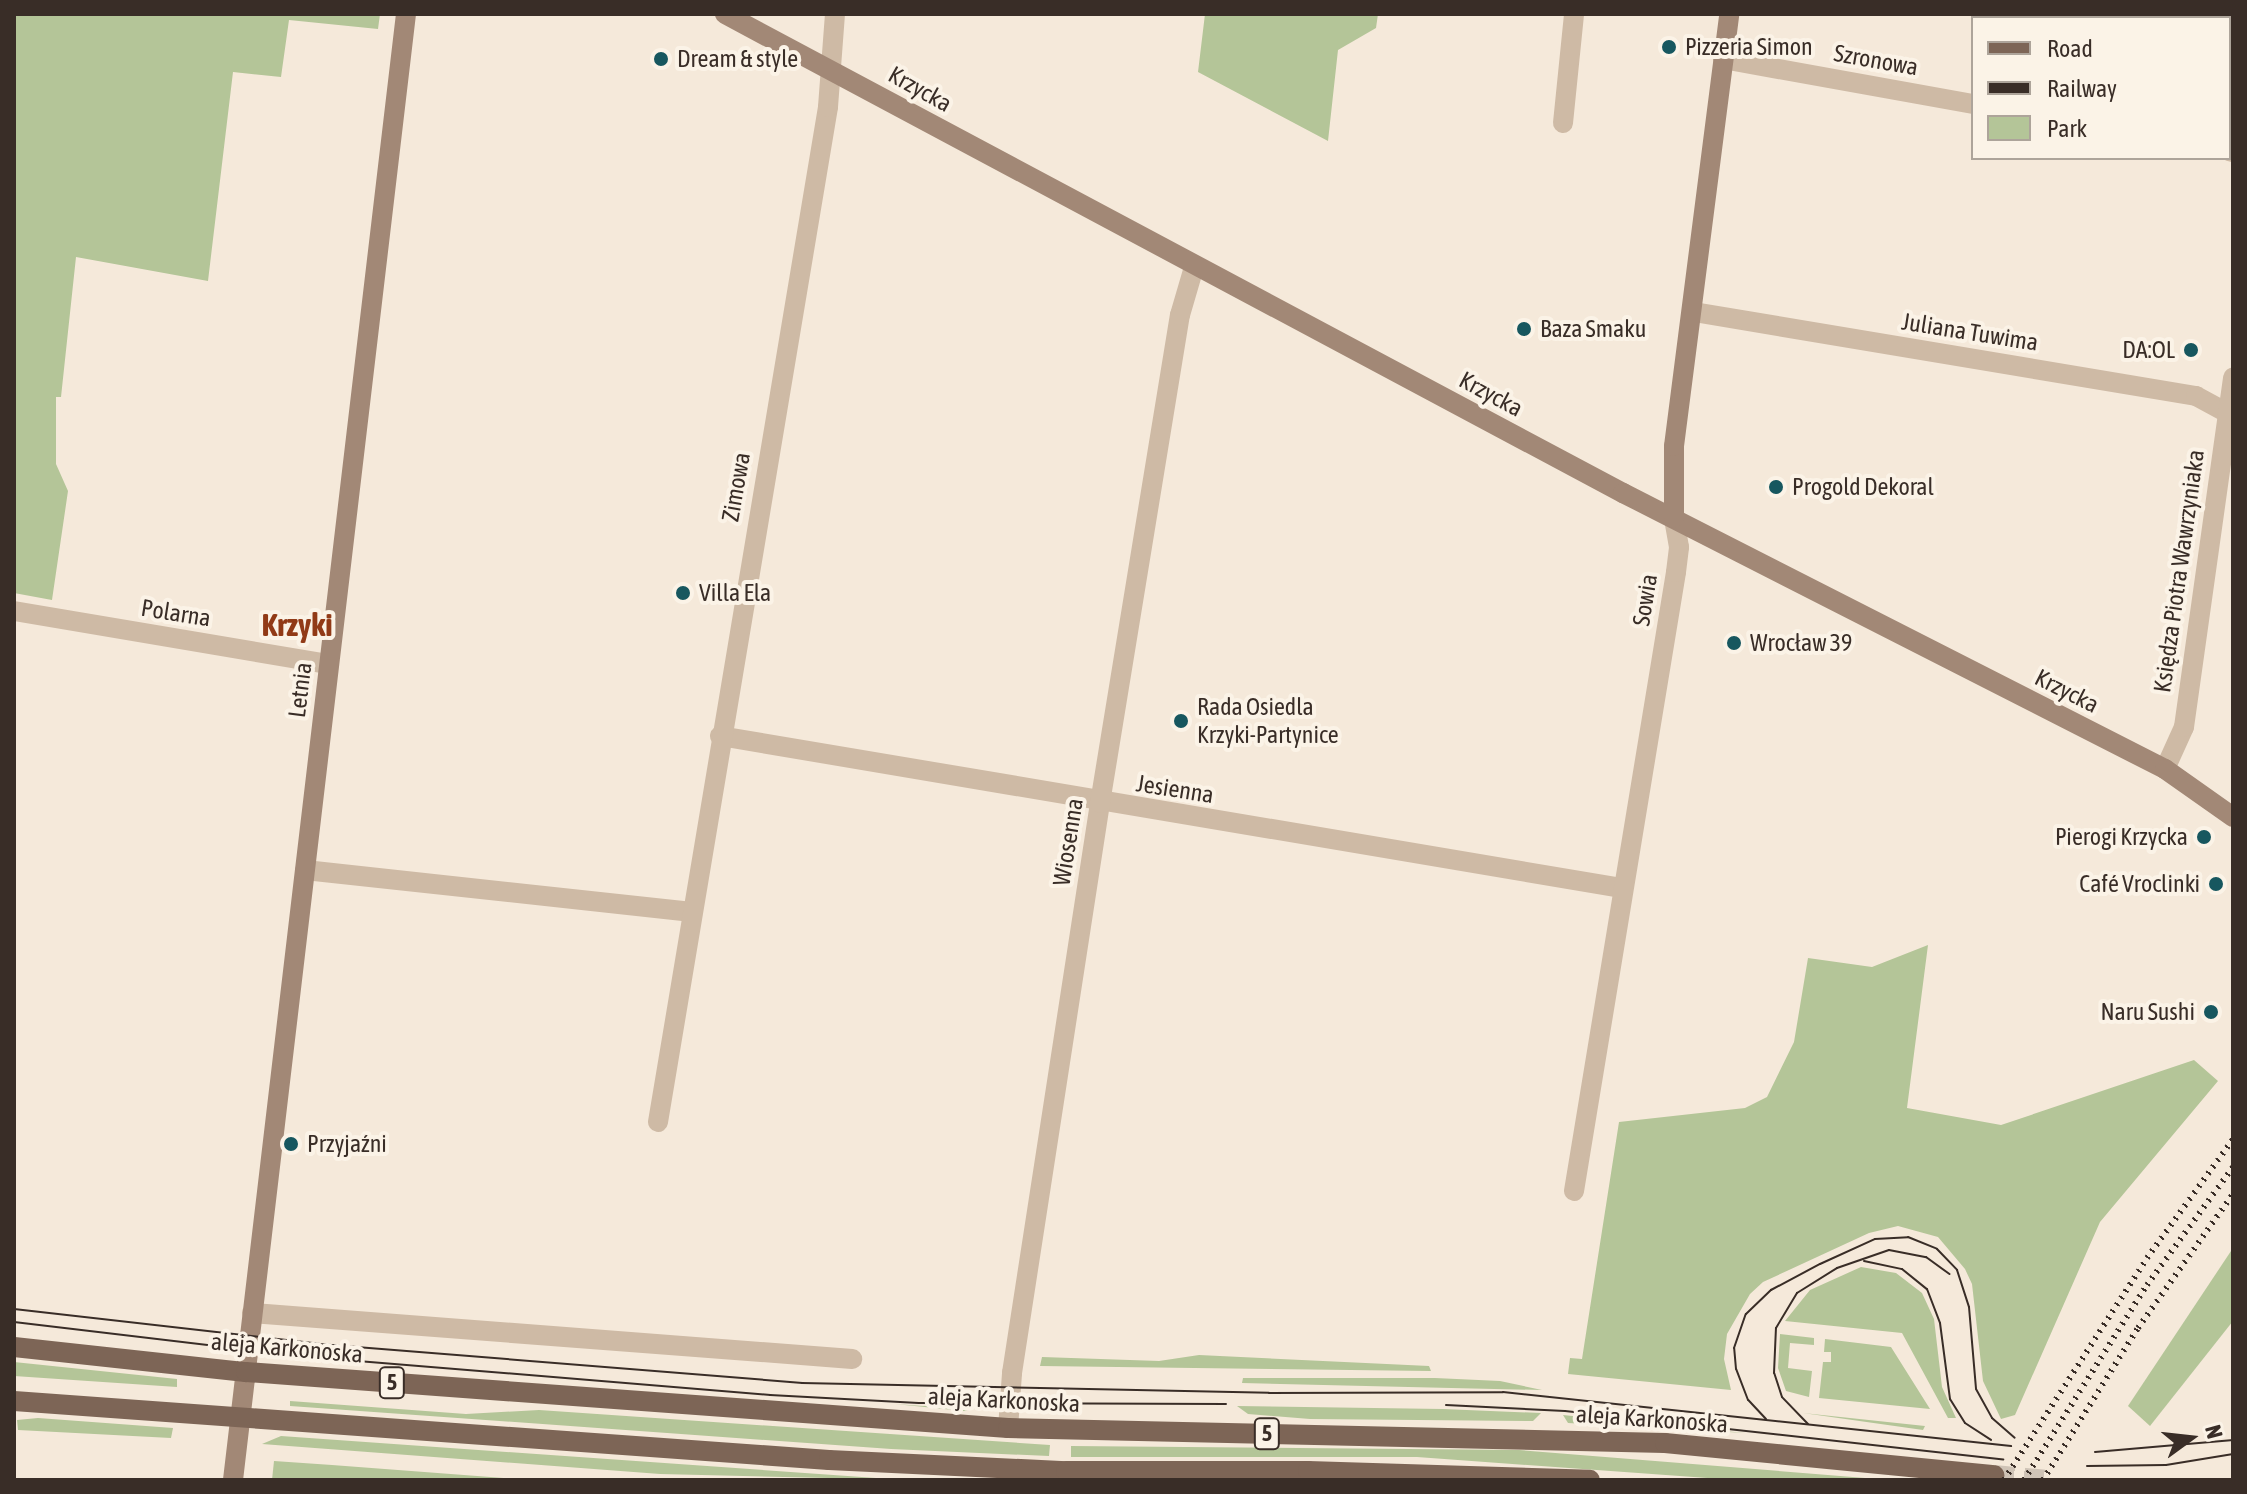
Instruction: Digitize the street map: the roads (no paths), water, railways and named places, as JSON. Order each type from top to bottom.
[{"type":"main road","name":"aleja Karkonoska","points":[[14,1347],[246,1372],[1008,1428],[1665,1443],[1994,1475]]},
{"type":"main road","name":"5","points":[[14,1401],[1041,1470],[1320,1471],[1590,1480]]},
{"type":"street","name":"Letnia","points":[[233,1480],[238,1417],[246,1372],[406,14]]},
{"type":"street","name":"Krzycka","points":[[725,14],[1194,267],[1674,518],[2165,769],[2233,817]]},
{"type":"street","name":"Zimowa","points":[[658,1122],[690,912],[832,72],[835,14]]},
{"type":"street","points":[[1563,123],[1574,14]]},
{"type":"street","name":"Sowia","points":[[1574,1191],[1679,547],[1674,518],[1672,464],[1694,312],[1729,14]]},
{"type":"street","name":"Szronowa","points":[[1723,59],[1971,104]]},
{"type":"street","name":"Wiosenna","points":[[1008,1428],[1013,1363],[1100,803],[1180,315],[1194,267]]},
{"type":"street","name":"Juliana Tuwima","points":[[1694,312],[2196,396],[2231,414]]},
{"type":"street","name":"Księdza Piotra Wawrzyniaka","points":[[2165,769],[2184,727],[2231,414],[2233,377]]},
{"type":"street","name":"Polarna","points":[[14,611],[329,664]]},
{"type":"street","name":"Jesienna","points":[[720,736],[1100,803],[1622,888]]},
{"type":"street","points":[[305,870],[690,912]]},
{"type":"street","points":[[252,1313],[852,1359]]},
{"type":"tunnel","points":[[1994,1475],[2048,1480]]},
{"type":"tram line","points":[[1766,1419],[1748,1400],[1736,1369],[1734,1348],[1746,1314],[1771,1290],[1820,1264],[1875,1239],[1908,1237],[1937,1249],[1957,1270],[1969,1307],[1976,1389],[1992,1418],[2015,1438]]},
{"type":"tram line","points":[[1808,1424],[1782,1397],[1774,1373],[1776,1328],[1797,1293],[1837,1268],[1889,1250],[1926,1257],[1949,1274]]},
{"type":"tram line","points":[[1864,1261],[1902,1269],[1927,1289],[1940,1323],[1950,1399],[1965,1423],[1991,1440]]},
{"type":"tram line","points":[[14,1309],[319,1344],[802,1383],[1269,1393],[1503,1392],[2011,1446]]},
{"type":"tram line","points":[[14,1322],[309,1357],[770,1395],[919,1403],[1226,1404]]},
{"type":"tram line","points":[[1446,1405],[1565,1411],[2003,1459]]},
{"type":"tram line","points":[[2095,1452],[2233,1440]]},
{"type":"tram line","points":[[2087,1466],[2166,1465],[2233,1454]]},
{"type":"railway","points":[[2004,1480],[2147,1258],[2233,1139]]},
{"type":"railway","points":[[2024,1480],[2147,1285],[2233,1167]]},
{"type":"railway","points":[[2043,1480],[2138,1328],[2233,1194]]},
{"type":"place","name":"Pizzeria Simon","points":[[1669,47]]},
{"type":"place","name":"Dream & style","points":[[661,59]]},
{"type":"place","name":"Baza Smaku","points":[[1524,329]]},
{"type":"place","name":"DA:OL","points":[[2191,350]]},
{"type":"place","name":"Progold Dekoral","points":[[1776,487]]},
{"type":"place","name":"Villa Ela","points":[[683,593]]},
{"type":"place","name":"Wrocław 39","points":[[1734,643]]},
{"type":"place","name":"Rada Osiedla Krzyki-Partynice","points":[[1181,721]]},
{"type":"place","name":"Pierogi Krzycka","points":[[2204,837]]},
{"type":"place","name":"Café Vroclinki","points":[[2216,884]]},
{"type":"place","name":"Naru Sushi","points":[[2211,1012]]},
{"type":"place","name":"Przyjaźni","points":[[291,1144]]},
{"type":"district","name":"Krzyki","points":[[297,625]]}]
